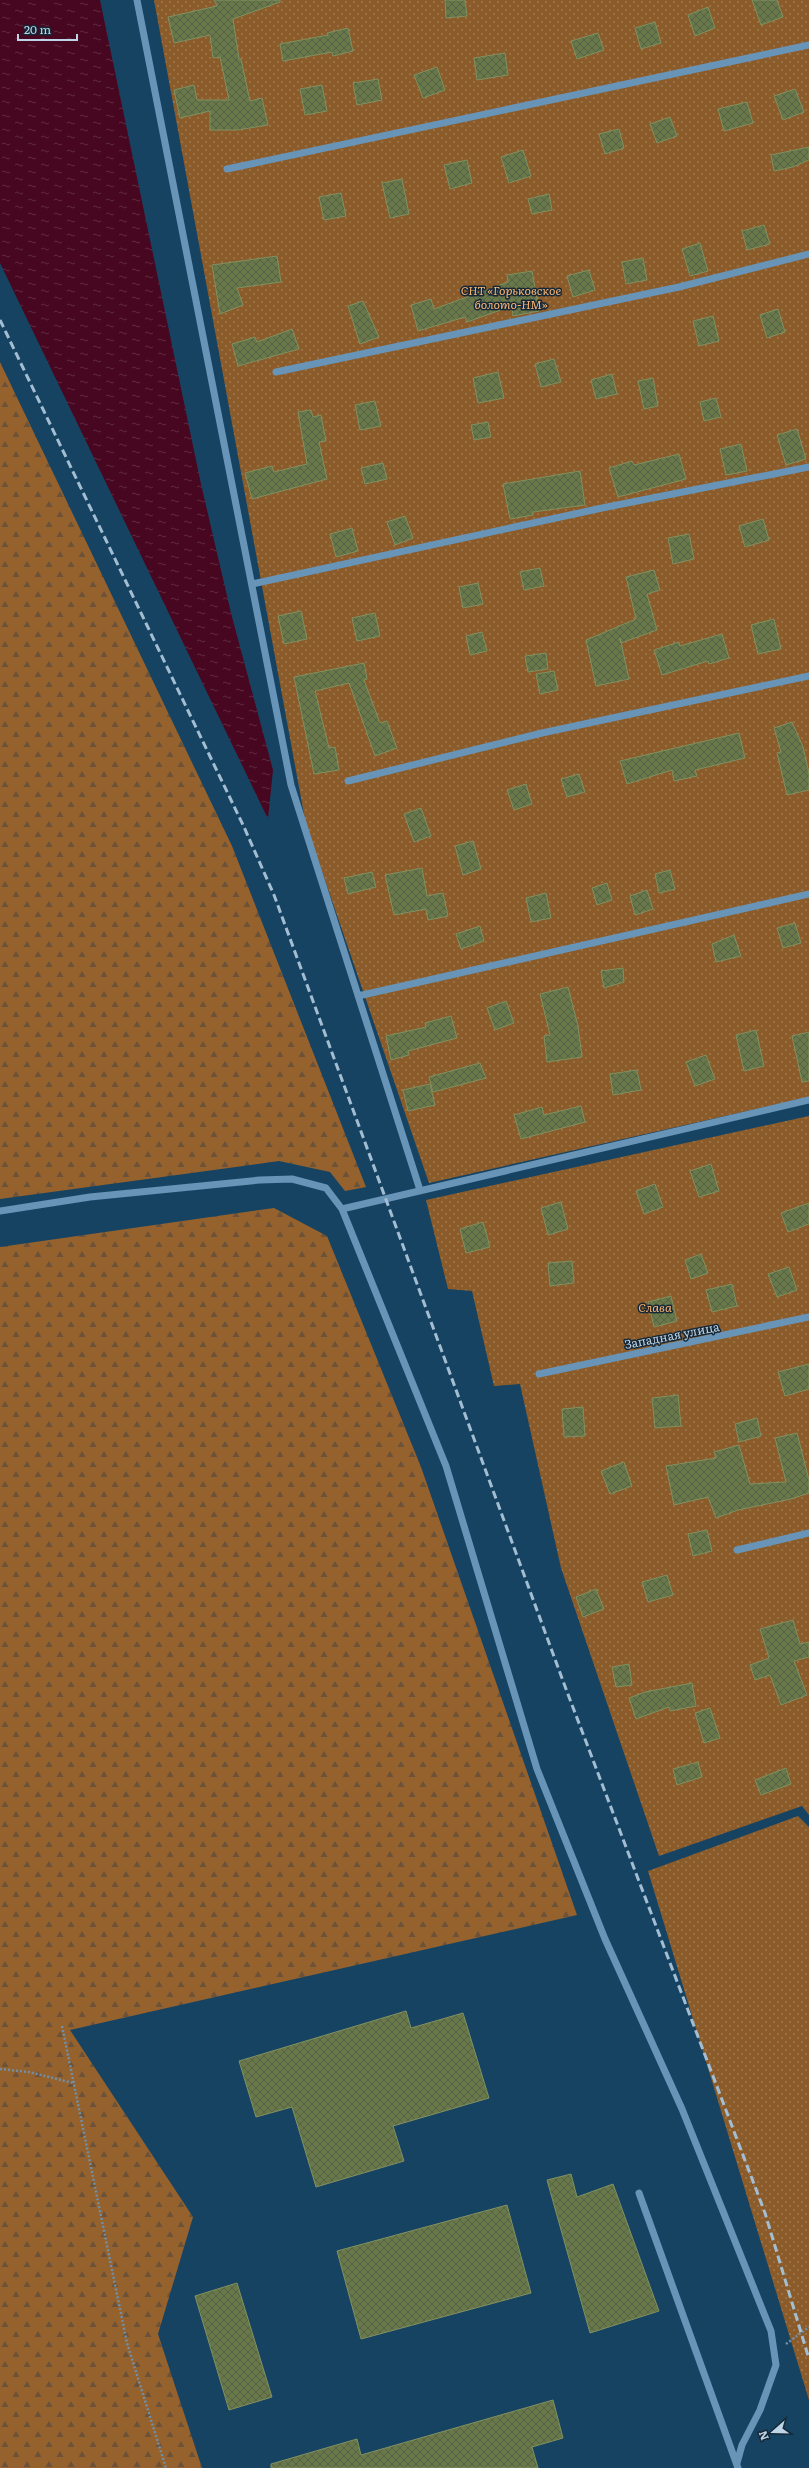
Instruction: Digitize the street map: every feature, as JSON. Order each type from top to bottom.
[{"type":"street","points":[[137,0],[291,784],[420,1190]]},
{"type":"street","points":[[227,169],[809,45]]},
{"type":"street","points":[[276,372],[679,287],[809,254]]},
{"type":"street","points":[[252,584],[602,508],[809,467]]},
{"type":"street","points":[[348,781],[542,733],[809,676]]},
{"type":"street","points":[[358,996],[809,894]]},
{"type":"street","points":[[342,1209],[809,1100]]},
{"type":"street","points":[[0,1211],[90,1197],[260,1180],[292,1179],[326,1188],[342,1209],[446,1466],[537,1769],[605,1939],[682,2109],[758,2296],[775,2351],[776,2365],[760,2410],[742,2445],[737,2465]]},
{"type":"street","name":"Западная улица","points":[[539,1374],[734,1335],[809,1317]]},
{"type":"street","points":[[738,1550],[809,1533]]},
{"type":"street","points":[[639,2193],[737,2465]]},
{"type":"path","points":[[62,2026],[127,2343],[166,2468]]},
{"type":"path","points":[[0,2069],[29,2072],[73,2082]]},
{"type":"path","points":[[775,2351],[809,2327]]},
{"type":"green space","name":"СНТ «Горьковское болото-НМ»","points":[[154,0],[809,0],[809,1097],[429,1183],[306,825]]},
{"type":"green space","points":[[0,362],[232,846],[366,1187],[345,1191],[330,1172],[279,1161],[0,1199]]},
{"type":"green space","name":"Слава","points":[[809,1116],[809,1815],[802,1806],[659,1856],[561,1568],[520,1384],[494,1386],[472,1291],[448,1289],[426,1200]]},
{"type":"green space","points":[[274,1208],[327,1236],[421,1467],[577,1915],[70,2030],[193,2217],[158,2334],[202,2468],[0,2468],[0,1247]]},
{"type":"green space","points":[[798,1816],[809,1827],[809,2400],[648,1871]]},
{"type":"water","points":[[0,0],[100,0],[201,484],[231,613],[273,770],[268,819],[0,263]]},
{"type":"building","points":[[214,0],[280,0],[280,2],[233,19],[239,59],[241,59],[250,101],[262,98],[268,125],[237,130],[210,130],[210,111],[180,118],[174,90],[194,85],[197,100],[229,100],[220,57],[213,58],[210,35],[174,43],[168,17],[217,6]]},
{"type":"building","points":[[445,0],[465,0],[467,16],[446,18]]},
{"type":"building","points":[[752,0],[777,0],[783,17],[761,25]]},
{"type":"building","points":[[708,7],[715,28],[695,36],[688,15]]},
{"type":"building","points":[[655,22],[661,43],[641,49],[635,28]]},
{"type":"building","points":[[348,28],[353,51],[333,56],[332,52],[283,61],[280,44],[328,35],[327,33]]},
{"type":"building","points":[[598,33],[604,50],[577,59],[571,41]]},
{"type":"building","points":[[505,53],[508,75],[477,80],[474,58]]},
{"type":"building","points":[[437,67],[445,90],[423,98],[414,75]]},
{"type":"building","points":[[378,79],[382,100],[357,105],[353,83]]},
{"type":"building","points":[[322,85],[327,111],[305,115],[300,89]]},
{"type":"building","points":[[795,89],[804,112],[783,120],[774,96]]},
{"type":"building","points":[[747,102],[753,123],[724,131],[718,109]]},
{"type":"building","points":[[670,117],[677,136],[657,143],[650,124]]},
{"type":"building","points":[[619,129],[624,148],[605,154],[599,134]]},
{"type":"building","points":[[809,147],[809,160],[793,167],[774,171],[771,155]]},
{"type":"building","points":[[523,150],[531,176],[509,183],[501,157]]},
{"type":"building","points":[[467,160],[472,183],[450,189],[444,165]]},
{"type":"building","points":[[402,179],[409,214],[390,218],[382,183]]},
{"type":"building","points":[[341,193],[346,216],[324,220],[319,197]]},
{"type":"building","points":[[549,194],[552,210],[532,214],[528,199]]},
{"type":"building","points":[[764,225],[770,244],[747,250],[742,231]]},
{"type":"building","points":[[700,243],[708,271],[690,276],[682,249]]},
{"type":"building","points":[[277,256],[281,282],[237,288],[243,305],[220,314],[212,265]]},
{"type":"building","points":[[643,258],[647,280],[626,284],[622,262]]},
{"type":"building","points":[[589,270],[595,290],[573,297],[567,276]]},
{"type":"building","points":[[532,271],[539,311],[513,316],[512,306],[467,322],[465,317],[418,331],[411,305],[431,299],[434,309],[508,282],[507,275]]},
{"type":"building","points":[[363,301],[379,337],[360,344],[348,306]]},
{"type":"building","points":[[778,309],[785,332],[767,338],[760,315]]},
{"type":"building","points":[[713,316],[719,341],[699,346],[693,321]]},
{"type":"building","points":[[292,329],[299,349],[238,366],[232,344],[255,337],[257,342]]},
{"type":"building","points":[[554,359],[561,382],[541,387],[535,364]]},
{"type":"building","points":[[498,372],[504,398],[478,403],[473,378]]},
{"type":"building","points":[[612,374],[617,394],[596,399],[591,380]]},
{"type":"building","points":[[653,378],[658,406],[644,409],[638,381]]},
{"type":"building","points":[[716,398],[721,417],[704,421],[700,402]]},
{"type":"building","points":[[375,401],[381,426],[360,430],[355,405]]},
{"type":"building","points":[[311,410],[313,417],[321,415],[326,441],[319,442],[327,479],[252,499],[245,473],[272,466],[274,472],[307,464],[298,412]]},
{"type":"building","points":[[488,422],[491,437],[474,440],[471,425]]},
{"type":"building","points":[[797,429],[806,459],[786,465],[777,435]]},
{"type":"building","points":[[741,444],[747,471],[726,475],[720,449]]},
{"type":"building","points":[[679,454],[686,479],[618,497],[609,468],[632,461],[634,465]]},
{"type":"building","points":[[383,463],[387,479],[365,484],[361,468]]},
{"type":"building","points":[[580,471],[585,505],[533,512],[533,515],[510,519],[503,484]]},
{"type":"building","points":[[405,516],[413,538],[395,545],[387,522]]},
{"type":"building","points":[[763,519],[769,540],[745,547],[739,526]]},
{"type":"building","points":[[352,528],[358,551],[336,557],[330,534]]},
{"type":"building","points":[[689,534],[694,559],[673,564],[668,538]]},
{"type":"building","points":[[540,568],[544,586],[524,590],[520,572]]},
{"type":"building","points":[[654,570],[660,590],[647,594],[657,630],[621,643],[629,679],[596,686],[586,640],[636,619],[626,577]]},
{"type":"building","points":[[478,583],[483,604],[463,608],[459,587]]},
{"type":"building","points":[[301,611],[307,639],[284,644],[278,616]]},
{"type":"building","points":[[375,613],[380,636],[357,641],[352,618]]},
{"type":"building","points":[[774,619],[781,649],[758,654],[751,625]]},
{"type":"building","points":[[482,632],[487,651],[470,655],[466,636]]},
{"type":"building","points":[[722,634],[729,658],[709,664],[708,661],[662,675],[654,650],[679,642],[680,646]]},
{"type":"building","points":[[546,653],[548,669],[528,672],[525,656]]},
{"type":"building","points":[[364,663],[367,679],[364,680],[380,723],[387,721],[397,748],[375,756],[349,683],[315,691],[329,748],[335,747],[339,770],[314,774],[294,677]]},
{"type":"building","points":[[554,671],[558,690],[540,694],[536,674]]},
{"type":"building","points":[[792,722],[803,747],[809,773],[809,790],[787,795],[777,753],[781,752],[774,728]]},
{"type":"building","points":[[739,733],[745,758],[695,770],[697,776],[674,781],[672,770],[627,784],[620,761]]},
{"type":"building","points":[[579,774],[585,792],[567,797],[561,779]]},
{"type":"building","points":[[526,784],[532,804],[514,810],[507,790]]},
{"type":"building","points":[[421,808],[431,836],[414,842],[404,814]]},
{"type":"building","points":[[473,841],[481,869],[463,875],[455,846]]},
{"type":"building","points":[[422,868],[427,896],[443,893],[448,916],[428,920],[426,909],[394,915],[385,875]]},
{"type":"building","points":[[670,870],[675,889],[659,893],[655,874]]},
{"type":"building","points":[[372,872],[376,887],[348,894],[344,878]]},
{"type":"building","points":[[607,883],[612,900],[597,905],[592,888]]},
{"type":"building","points":[[647,890],[653,909],[635,915],[630,896]]},
{"type":"building","points":[[546,893],[551,918],[531,922],[526,898]]},
{"type":"building","points":[[795,923],[801,943],[783,948],[777,928]]},
{"type":"building","points":[[480,926],[484,941],[461,949],[456,934]]},
{"type":"building","points":[[734,935],[741,956],[716,962],[712,944]]},
{"type":"building","points":[[623,968],[624,982],[604,988],[601,971]]},
{"type":"building","points":[[568,987],[578,1026],[582,1057],[547,1062],[544,1036],[550,1035],[540,994]]},
{"type":"building","points":[[506,1001],[514,1023],[495,1030],[487,1008]]},
{"type":"building","points":[[451,1016],[457,1038],[408,1051],[409,1055],[391,1060],[386,1036],[426,1027],[425,1023]]},
{"type":"building","points":[[756,1030],[764,1066],[744,1071],[736,1035]]},
{"type":"building","points":[[809,1032],[809,1081],[802,1082],[792,1036]]},
{"type":"building","points":[[706,1055],[715,1079],[695,1086],[686,1062]]},
{"type":"building","points":[[480,1063],[486,1078],[433,1092],[429,1077]]},
{"type":"building","points":[[637,1070],[641,1090],[613,1095],[610,1074]]},
{"type":"building","points":[[430,1084],[435,1105],[408,1111],[403,1090]]},
{"type":"building","points":[[581,1106],[585,1122],[521,1139],[514,1115],[542,1107],[544,1115]]},
{"type":"building","points":[[711,1164],[719,1191],[699,1197],[690,1171]]},
{"type":"building","points":[[655,1184],[663,1207],[644,1214],[636,1191]]},
{"type":"building","points":[[561,1202],[568,1229],[548,1235],[541,1208]]},
{"type":"building","points":[[809,1203],[809,1224],[788,1232],[781,1213]]},
{"type":"building","points":[[483,1222],[490,1247],[466,1253],[460,1229]]},
{"type":"building","points":[[701,1254],[708,1273],[691,1279],[685,1260]]},
{"type":"building","points":[[572,1261],[574,1283],[550,1286],[548,1263]]},
{"type":"building","points":[[789,1267],[797,1290],[777,1297],[768,1274]]},
{"type":"building","points":[[732,1284],[737,1306],[712,1312],[706,1290]]},
{"type":"building","points":[[671,1296],[677,1321],[654,1327],[648,1302]]},
{"type":"building","points":[[809,1364],[809,1389],[785,1396],[778,1372]]},
{"type":"building","points":[[678,1395],[681,1426],[655,1428],[652,1398]]},
{"type":"building","points":[[583,1407],[585,1436],[564,1437],[562,1409]]},
{"type":"building","points":[[757,1418],[761,1436],[739,1442],[735,1424]]},
{"type":"building","points":[[797,1433],[809,1480],[809,1493],[791,1499],[738,1510],[716,1518],[708,1497],[674,1505],[666,1466],[716,1458],[714,1452],[739,1445],[750,1484],[786,1482],[775,1438]]},
{"type":"building","points":[[624,1462],[632,1486],[610,1494],[601,1471]]},
{"type":"building","points":[[707,1530],[712,1551],[693,1556],[688,1534]]},
{"type":"building","points":[[667,1575],[673,1595],[648,1602],[642,1582]]},
{"type":"building","points":[[596,1589],[604,1609],[583,1617],[576,1597]]},
{"type":"building","points":[[793,1620],[800,1644],[809,1642],[809,1657],[794,1661],[807,1695],[781,1705],[770,1675],[755,1680],[750,1665],[769,1658],[760,1629]]},
{"type":"building","points":[[629,1664],[632,1685],[616,1687],[612,1667]]},
{"type":"building","points":[[692,1683],[696,1706],[670,1711],[669,1707],[636,1719],[629,1698],[645,1692]]},
{"type":"building","points":[[710,1708],[720,1738],[704,1743],[695,1713]]},
{"type":"building","points":[[698,1762],[702,1777],[677,1785],[673,1769]]},
{"type":"building","points":[[786,1768],[791,1784],[761,1795],[755,1780]]},
{"type":"building","points":[[406,2011],[411,2028],[463,2013],[489,2098],[393,2126],[404,2161],[316,2187],[292,2107],[256,2117],[239,2061]]},
{"type":"building","points":[[571,2174],[577,2197],[613,2184],[659,2311],[590,2333],[547,2180]]},
{"type":"building","points":[[507,2205],[531,2293],[361,2339],[337,2251]]},
{"type":"building","points":[[237,2283],[272,2397],[229,2410],[195,2296]]},
{"type":"building","points":[[553,2400],[563,2438],[532,2447],[538,2468],[271,2468],[271,2464],[357,2439],[361,2455]]},
{"type":"railway","points":[[0,320],[244,827],[274,895],[566,1689],[765,2213],[809,2359]]}]
